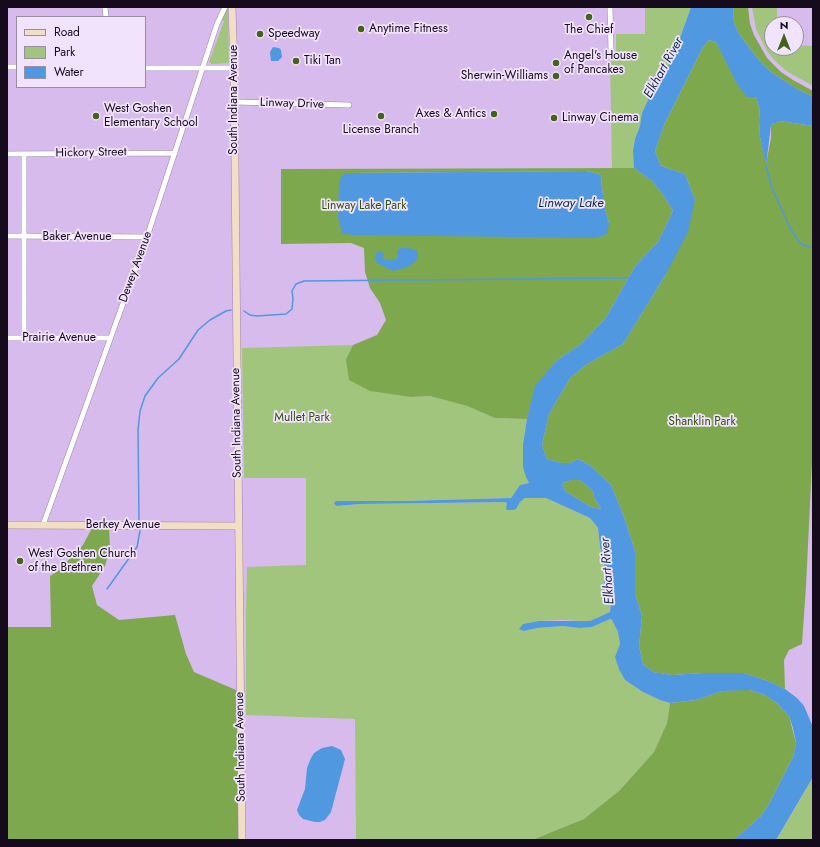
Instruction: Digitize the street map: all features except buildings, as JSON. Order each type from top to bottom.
[{"type":"street","name":"Dewey Avenue","points":[[43,525],[147,237],[204,68],[217,24],[225,7]]},
{"type":"street","name":"South Indiana Avenue","points":[[232,7],[234,68],[242,840]]},
{"type":"street","points":[[610,7],[611,51]]},
{"type":"street","points":[[146,68],[234,68]]},
{"type":"street","name":"Linway Drive","points":[[234,102],[349,105]]},
{"type":"street","name":"Hickory Street","points":[[7,154],[175,153]]},
{"type":"street","points":[[24,154],[24,338]]},
{"type":"street","name":"Baker Avenue","points":[[7,236],[147,237]]},
{"type":"street","name":"Prairie Avenue","points":[[7,338],[110,338]]},
{"type":"street","name":"Berkey Avenue","points":[[7,525],[239,526]]},
{"type":"green space","points":[[645,7],[691,7],[676,49],[666,71],[656,83],[642,113],[633,151],[634,168],[612,168],[610,55],[616,55],[616,34],[645,34]]},
{"type":"green space","points":[[733,7],[748,7],[750,24],[754,35],[764,53],[764,56],[766,56],[781,72],[813,91],[813,97],[797,89],[771,72],[758,59],[739,34],[734,23]]},
{"type":"green space","points":[[752,7],[777,7],[777,16],[764,16],[764,45],[756,29]]},
{"type":"green space","points":[[226,9],[228,9],[229,63],[212,64],[209,62],[224,21],[221,20]]},
{"type":"green space","name":"Shanklin Park","points":[[709,40],[716,42],[721,51],[756,97],[760,110],[760,137],[766,164],[771,138],[771,125],[780,121],[813,126],[813,442],[806,586],[802,644],[789,650],[784,660],[785,689],[768,681],[743,673],[672,675],[653,672],[643,664],[639,646],[642,616],[635,594],[635,551],[623,514],[611,485],[591,466],[578,459],[570,463],[561,463],[547,459],[542,445],[549,414],[570,378],[587,364],[623,344],[666,274],[695,200],[685,174],[661,166],[655,151],[664,125],[703,47]]},
{"type":"green space","points":[[804,45],[813,46],[813,86],[788,72],[771,56],[804,56]]},
{"type":"green space","name":"Linway Lake Park","points":[[634,168],[652,181],[664,196],[673,211],[658,242],[636,265],[605,319],[581,344],[557,360],[536,386],[527,419],[495,418],[467,406],[430,396],[411,397],[370,391],[349,380],[346,359],[353,345],[377,335],[386,320],[380,303],[370,288],[365,272],[364,248],[351,243],[281,244],[281,169]],"holes":[[[586,171],[599,174],[601,177],[604,206],[609,223],[346,173]]]},
{"type":"green space","name":"Mullet Park","points":[[353,345],[346,359],[411,397],[430,396],[467,406],[495,418],[527,419],[523,444],[523,467],[529,483],[520,485],[511,498],[345,501],[334,503],[335,505],[505,502],[516,509],[525,497],[546,498],[590,518],[598,528],[600,547],[604,558],[604,587],[611,603],[610,612],[591,621],[539,621],[523,624],[524,631],[537,628],[563,626],[579,628],[592,627],[609,619],[612,620],[618,632],[620,644],[619,648],[625,680],[643,692],[670,703],[667,723],[654,752],[620,790],[584,819],[532,840],[356,840],[355,719],[246,715],[247,567],[306,565],[306,478],[244,478],[242,348]]},
{"type":"green space","points":[[572,480],[580,480],[593,491],[594,497],[601,509],[591,507],[565,491],[562,483]]},
{"type":"green space","points":[[92,528],[109,528],[110,548],[105,566],[92,586],[97,605],[119,620],[175,615],[186,654],[194,672],[236,690],[241,840],[7,840],[7,627],[51,627],[50,576],[58,571],[83,545]]},
{"type":"green space","points":[[750,690],[765,695],[778,704],[789,716],[796,743],[793,757],[769,804],[761,816],[734,840],[532,840],[584,819],[620,790],[654,752],[667,723],[670,703],[696,700],[722,691]]},
{"type":"green space","points":[[813,777],[813,840],[776,840],[798,803]]},
{"type":"water","name":"Elkhart River","points":[[691,7],[733,7],[734,23],[739,34],[758,59],[771,72],[797,89],[813,97],[813,126],[780,121],[771,125],[766,166],[760,137],[760,110],[756,97],[747,97],[737,84],[716,42],[709,40],[703,47],[664,125],[655,151],[661,166],[685,174],[695,200],[688,232],[666,274],[623,344],[587,364],[570,378],[549,414],[542,445],[547,459],[561,463],[570,463],[578,459],[591,466],[611,485],[623,514],[635,551],[635,594],[642,616],[639,646],[643,664],[653,672],[672,675],[743,673],[768,681],[785,689],[797,698],[804,706],[813,727],[813,777],[776,840],[734,840],[761,816],[769,804],[793,757],[796,743],[793,728],[789,716],[778,704],[765,695],[750,690],[722,691],[696,700],[670,703],[643,692],[625,680],[619,669],[615,657],[620,644],[618,632],[610,619],[592,627],[579,628],[563,626],[537,628],[524,631],[519,629],[523,624],[539,621],[590,621],[610,612],[611,603],[604,587],[604,558],[600,547],[598,528],[590,518],[546,498],[525,498],[520,502],[516,509],[513,510],[507,510],[507,503],[505,502],[359,504],[337,506],[334,503],[336,501],[407,501],[511,498],[520,485],[529,483],[523,467],[523,444],[535,386],[557,360],[581,344],[605,319],[636,265],[658,242],[673,211],[664,196],[652,181],[634,168],[633,151],[642,113],[656,83],[666,71],[676,49]],"holes":[[[572,480],[580,480],[593,491],[594,497],[601,509],[591,507],[565,491],[562,483]]]},
{"type":"water","points":[[273,47],[281,50],[282,57],[278,61],[271,61],[270,52]]},
{"type":"water","name":"Linway Lake","points":[[586,171],[599,174],[601,177],[604,206],[609,223],[607,234],[596,238],[353,235],[342,233],[338,217],[339,184],[341,177],[346,173]]},
{"type":"water","points":[[400,248],[416,250],[418,255],[416,261],[410,266],[393,271],[377,263],[375,257],[376,253],[381,251],[384,254],[382,258],[385,260],[395,259],[398,258],[397,251]]},
{"type":"water","points":[[332,746],[341,750],[345,759],[331,812],[325,820],[320,822],[303,819],[297,810],[305,789],[307,768],[314,753],[322,748]]},
{"type":"waterway","points":[[766,166],[772,188],[790,228],[800,243],[813,247]]},
{"type":"waterway","points":[[244,311],[250,315],[257,316],[286,314],[292,309],[292,291],[296,284],[304,281],[630,278]]},
{"type":"waterway","points":[[139,520],[138,430],[140,411],[145,396],[158,378],[179,359],[198,330],[210,320],[226,311],[231,310]]},
{"type":"waterway","points":[[107,589],[137,547],[140,531]]},
{"type":"place","name":"The Chief","points":[[589,17]]},
{"type":"place","name":"Anytime Fitness","points":[[361,29]]},
{"type":"place","name":"Speedway","points":[[260,34]]},
{"type":"place","name":"Tiki Tan","points":[[296,61]]},
{"type":"place","name":"Angel's House of Pancakes","points":[[556,63]]},
{"type":"place","name":"Sherwin-Williams","points":[[556,76]]},
{"type":"place","name":"Axes & Antics","points":[[494,114]]},
{"type":"place","name":"West Goshen Elementary School","points":[[96,116]]},
{"type":"place","name":"License Branch","points":[[381,116]]},
{"type":"place","name":"Linway Cinema","points":[[554,118]]},
{"type":"place","name":"West Goshen Church of the Brethren","points":[[20,561]]}]
